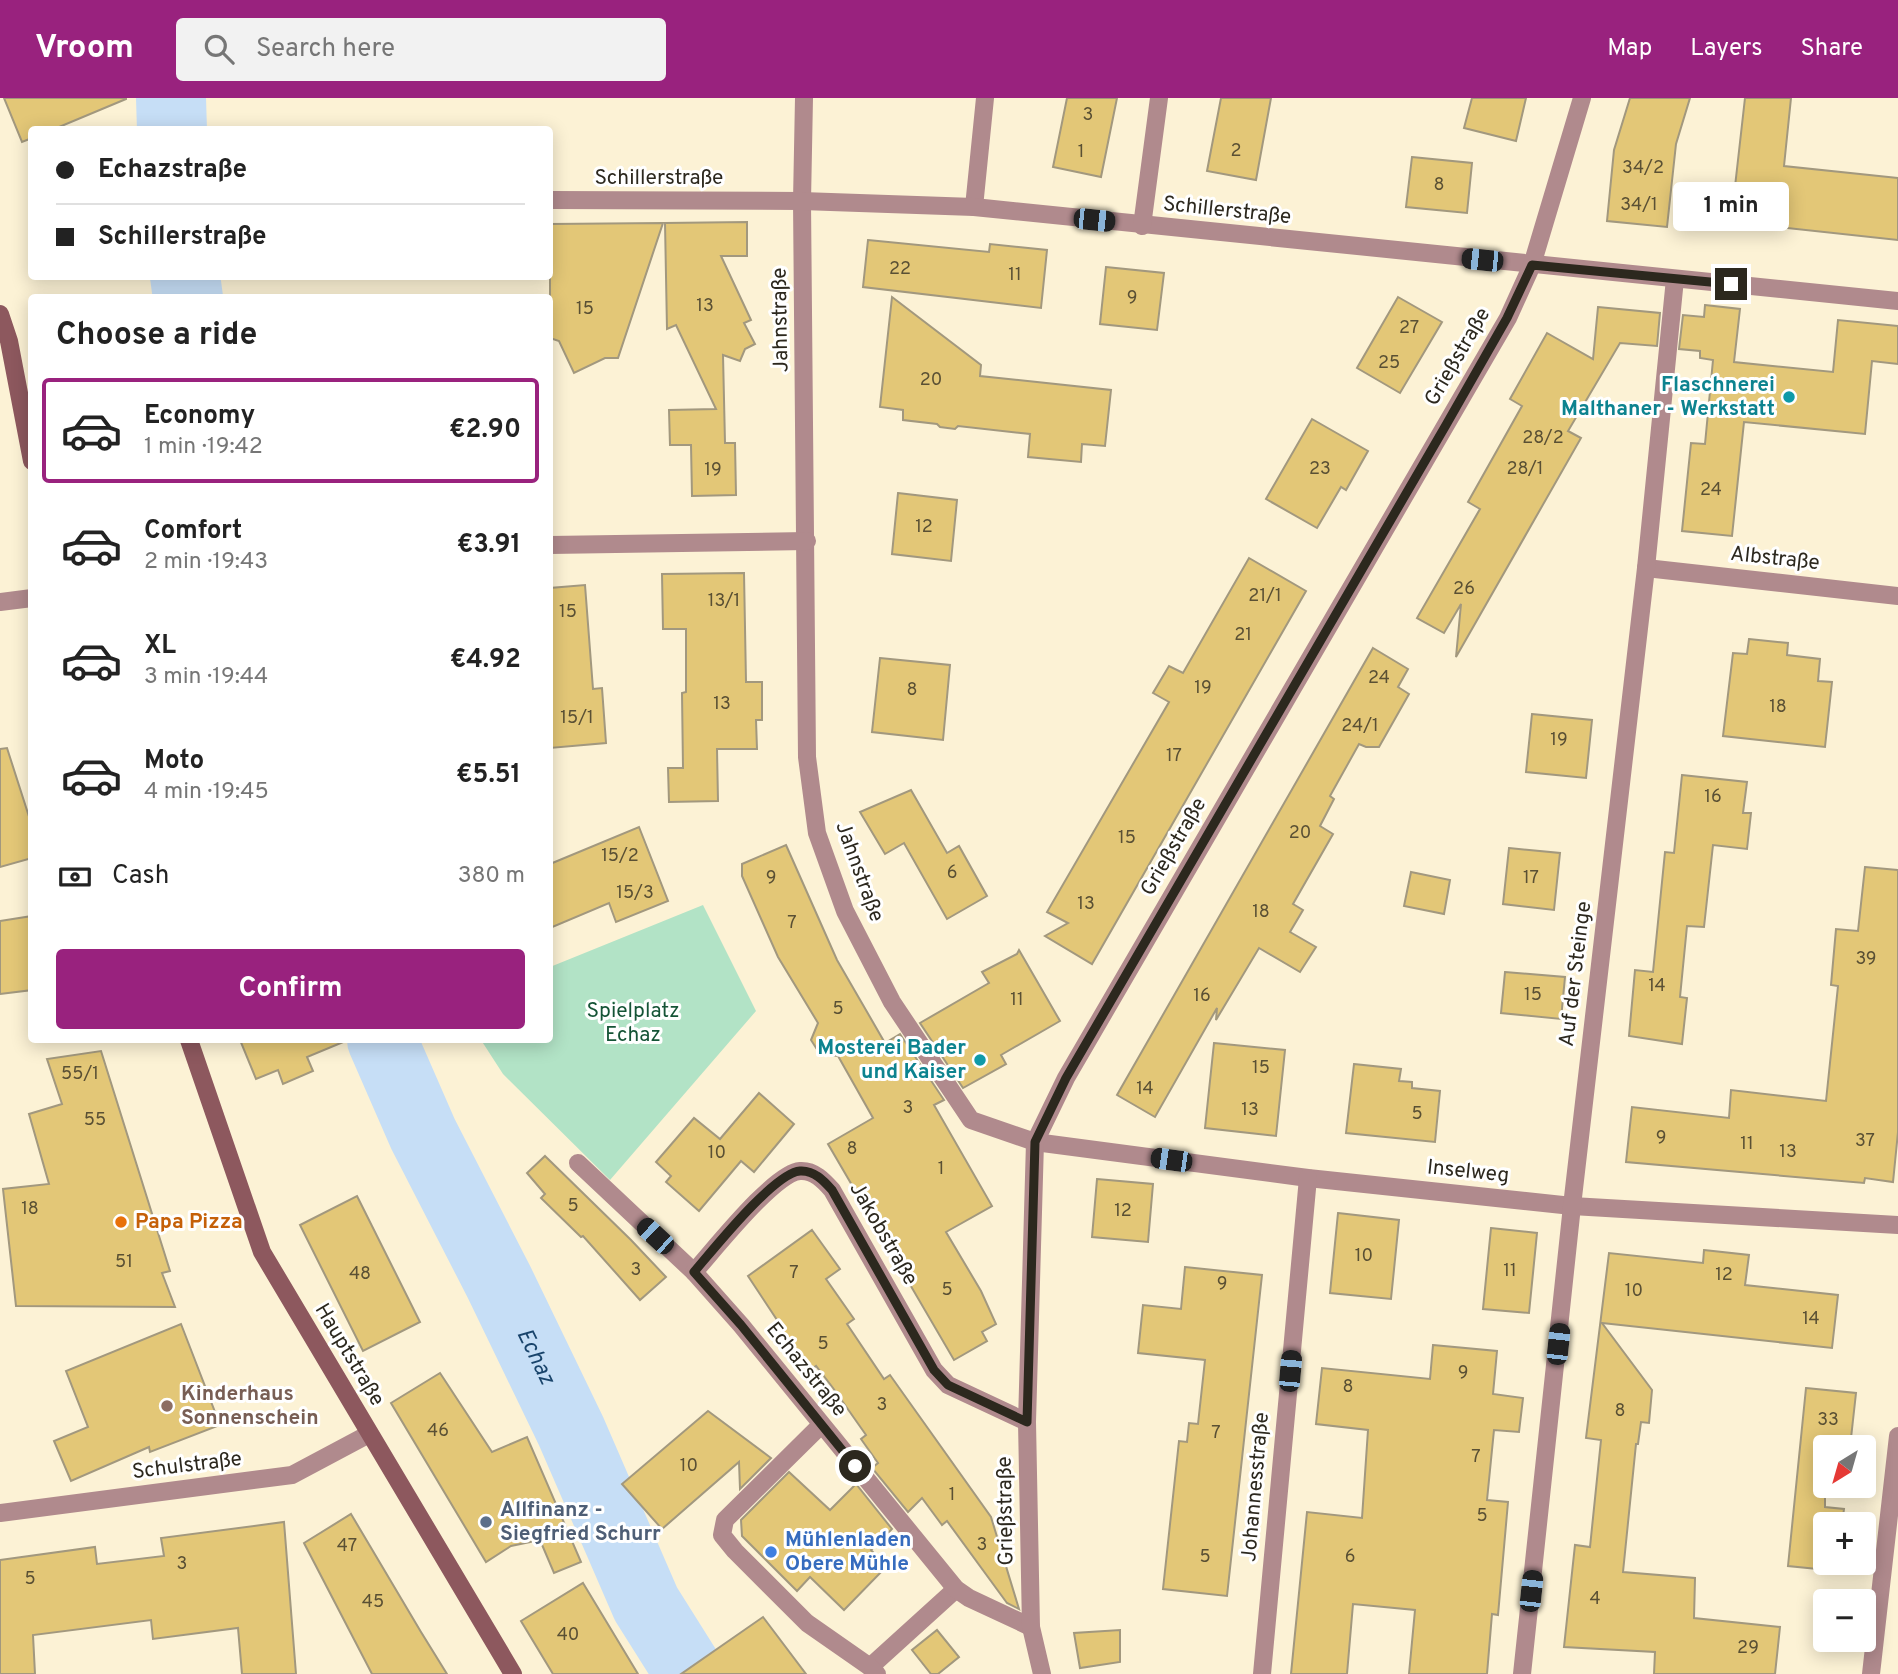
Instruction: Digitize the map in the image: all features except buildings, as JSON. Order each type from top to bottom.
[{"type":"main road","points":[[0,314],[9,341],[28,440]]},
{"type":"main road","name":"Hauptstraße","points":[[190,1043],[262,1252],[513,1674]]},
{"type":"street","name":"Jahnstraße","points":[[804,98],[802,201],[807,757],[817,833],[845,911],[892,1002],[971,1120],[1035,1142]]},
{"type":"street","points":[[974,207],[985,98]]},
{"type":"street","points":[[1142,226],[1159,98]]},
{"type":"street","name":"Grießstraße","points":[[1042,1674],[1031,1627],[1027,1422],[1035,1142],[1066,1078],[1507,318],[1532,265],[1582,98]]},
{"type":"street","name":"Schillerstraße","points":[[553,200],[802,201],[974,207],[1898,301]]},
{"type":"street","name":"Auf der Steinge","points":[[1522,1674],[1572,1206],[1646,568],[1675,279]]},
{"type":"street","points":[[553,545],[807,541]]},
{"type":"street","name":"Albstraße","points":[[1646,568],[1898,596]]},
{"type":"street","points":[[0,602],[28,598]]},
{"type":"street","name":"Inselweg","points":[[1035,1142],[1308,1178],[1572,1206],[1898,1225]]},
{"type":"street","name":"Echazstraße","points":[[578,1163],[694,1272],[741,1325],[956,1589],[968,1598],[1031,1627]]},
{"type":"street","name":"Jakobstraße","points":[[694,1272],[779,1180],[801,1171],[812,1173],[832,1190],[934,1370],[948,1385],[1027,1422]]},
{"type":"street","name":"Johannesstraße","points":[[1262,1674],[1308,1178]]},
{"type":"street","points":[[821,1425],[725,1520],[722,1535],[735,1551],[807,1623],[874,1670],[956,1589]]},
{"type":"street","name":"Schulstraße","points":[[0,1513],[292,1475],[369,1434]]},
{"type":"street","points":[[1871,1674],[1898,1436]]},
{"type":"green space","name":"Spielplatz Echaz","points":[[703,905],[756,1011],[610,1180],[503,1074],[483,1043],[553,1043],[553,966]]},
{"type":"waterway","name":"Echaz","points":[[171,98],[172,126]]},
{"type":"waterway","name":"Echaz","points":[[186,280],[187,294]]},
{"type":"waterway","name":"Echaz","points":[[383,1043],[423,1134],[571,1431],[646,1604],[690,1674]]},
{"type":"place","name":"Flaschnerei Malthaner - Werkstatt","points":[[1789,397]]},
{"type":"place","name":"Mosterei Bader und Kaiser","points":[[980,1060]]},
{"type":"place","name":"Papa Pizza","points":[[121,1222]]},
{"type":"place","name":"Kinderhaus Sonnenschein","points":[[167,1406]]},
{"type":"place","name":"Allfinanz - Siegfried Schurr","points":[[486,1522]]},
{"type":"place","name":"Mühlenladen Obere Mühle","points":[[771,1552]]},
{"type":"route","points":[[855,1466],[741,1325],[694,1272],[779,1180],[801,1171],[812,1173],[832,1190],[934,1370],[948,1385],[1027,1422],[1035,1142],[1066,1078],[1446,425],[1507,318],[1532,265],[1731,284]]}]
